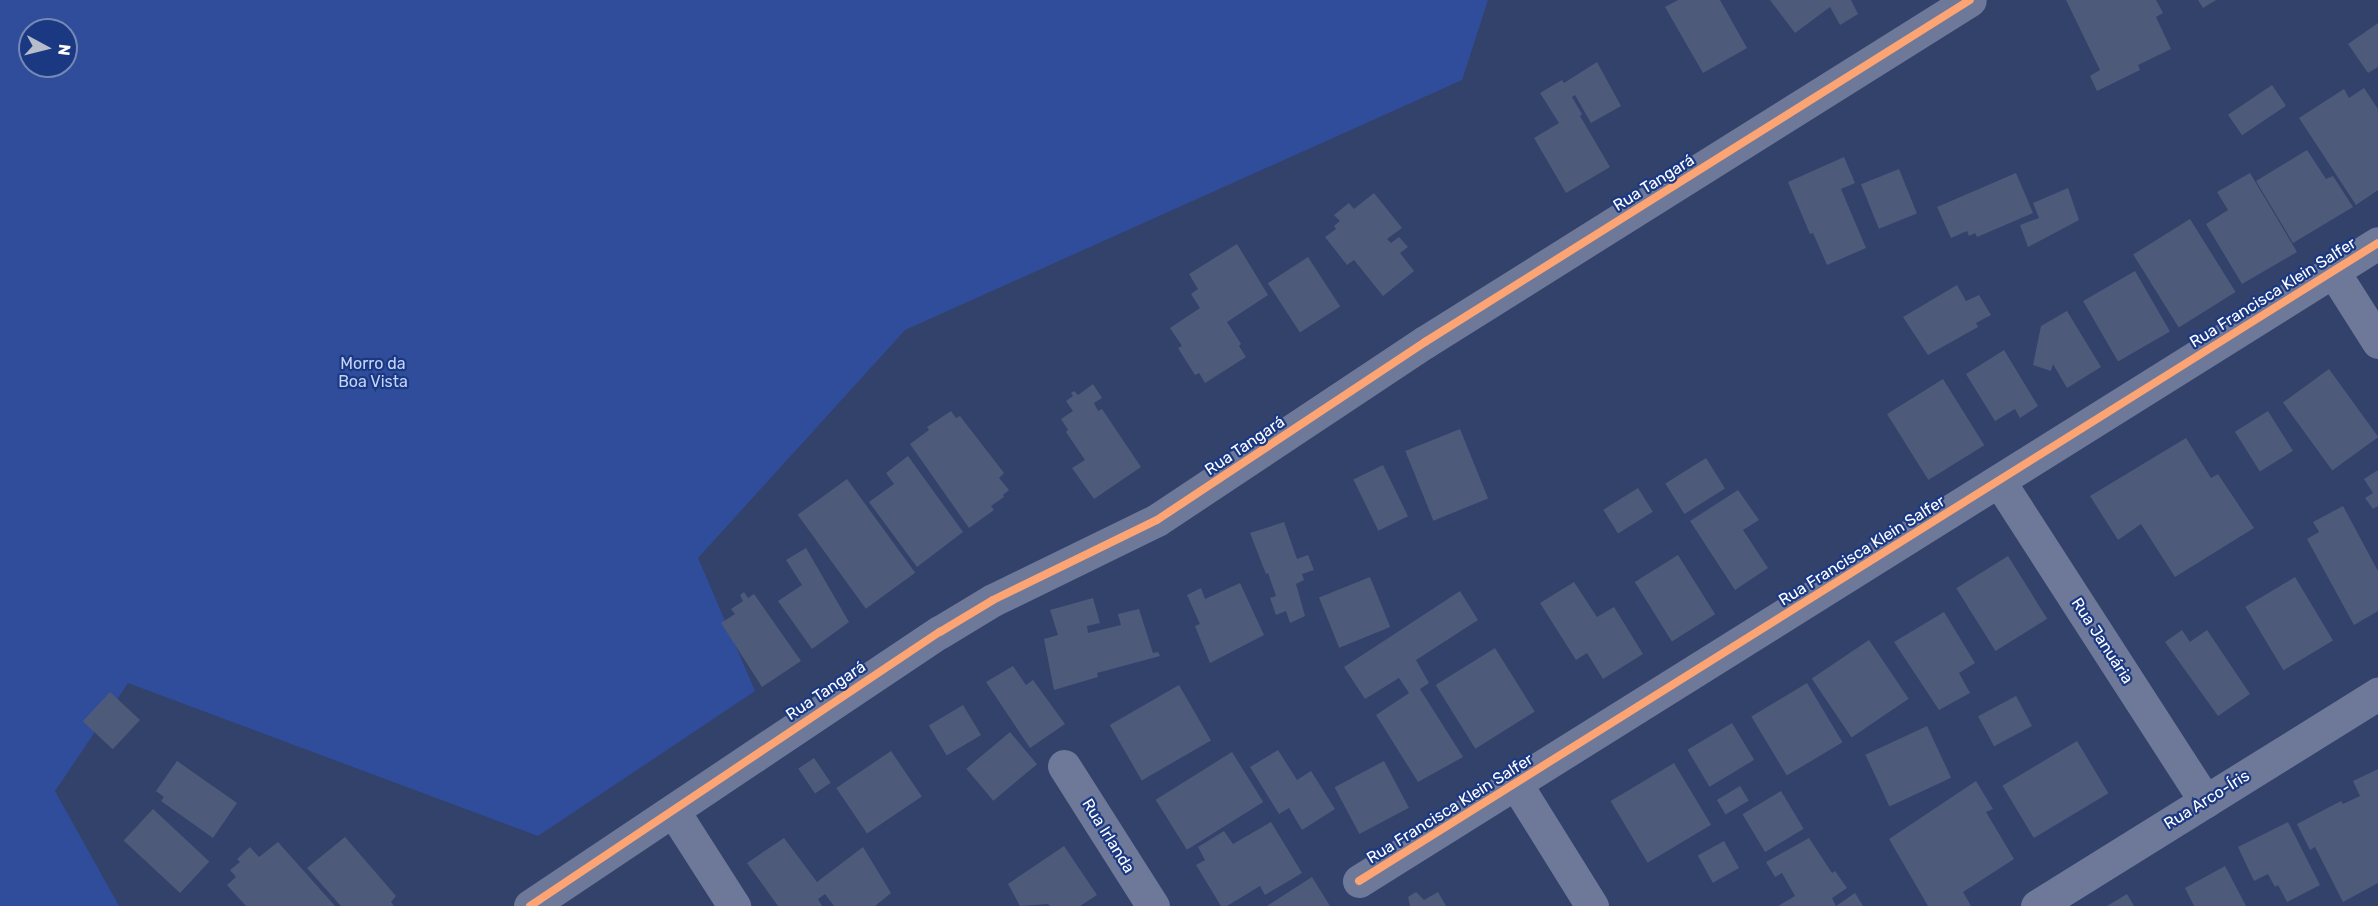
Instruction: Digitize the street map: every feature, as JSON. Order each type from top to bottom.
[{"type":"street","name":"Rua Tangará","points":[[530,906],[674,812],[940,632],[993,600],[1158,520],[1425,342],[1970,0]]},
{"type":"street","name":"Rua Francisca Klein Salfer","points":[[1359,881],[2378,243]]},
{"type":"street","points":[[2333,271],[2378,342]]},
{"type":"street","name":"Rua Januária","points":[[1999,481],[2205,801]]},
{"type":"street","name":"Rua Arco-Íris","points":[[2037,906],[2378,694]]},
{"type":"street","name":"Rua Irlanda","points":[[1064,765],[1153,906]]},
{"type":"street","points":[[1515,784],[1592,906]]},
{"type":"street","points":[[674,812],[734,906]]},
{"type":"green space","name":"Morro da Boa Vista","points":[[0,0],[1488,0],[1462,80],[905,330],[698,558],[755,691],[538,836],[128,683],[55,791],[119,906],[0,906]]},
{"type":"building","points":[[1678,0],[1720,0],[1747,48],[1703,73],[1665,7]]},
{"type":"building","points":[[1770,0],[1851,0],[1858,14],[1840,25],[1830,7],[1795,33]]},
{"type":"building","points":[[2066,0],[2156,0],[2163,13],[2156,17],[2171,49],[2138,65],[2140,70],[2097,91],[2090,76],[2100,70]]},
{"type":"building","points":[[2198,0],[2216,0],[2203,8]]},
{"type":"building","points":[[2378,23],[2378,67],[2368,73],[2348,44]]},
{"type":"building","points":[[1597,62],[1621,106],[1591,123],[1575,95],[1572,97],[1582,114],[1580,116],[1610,167],[1566,193],[1534,138],[1559,123],[1540,93],[1562,80],[1564,83]]},
{"type":"building","points":[[2272,85],[2286,106],[2242,135],[2228,115]]},
{"type":"building","points":[[2364,88],[2378,109],[2378,190],[2356,205],[2299,118],[2344,89],[2349,98]]},
{"type":"building","points":[[2307,150],[2326,179],[2333,176],[2353,207],[2293,243],[2256,181]]},
{"type":"building","points":[[1844,157],[1855,183],[1841,189],[1866,248],[1827,265],[1813,233],[1810,234],[1788,182]]},
{"type":"building","points":[[1899,169],[1917,214],[1879,229],[1861,184]]},
{"type":"building","points":[[2016,173],[2033,213],[1977,237],[1975,233],[1969,236],[1967,231],[1951,238],[1937,207]]},
{"type":"building","points":[[2250,173],[2297,252],[2242,284],[2206,224],[2228,210],[2217,192]]},
{"type":"building","points":[[2068,188],[2079,220],[2028,247],[2020,225],[2039,218],[2033,203]]},
{"type":"building","points":[[1374,193],[1402,228],[1387,239],[1391,243],[1399,237],[1408,247],[1400,253],[1414,271],[1383,296],[1354,260],[1347,265],[1325,237],[1336,229],[1334,226],[1340,221],[1334,215],[1349,203],[1354,209]]},
{"type":"building","points":[[2190,219],[2236,292],[2179,327],[2133,255]]},
{"type":"building","points":[[1237,244],[1268,295],[1227,322],[1241,344],[1239,346],[1246,357],[1205,383],[1199,373],[1195,375],[1178,348],[1182,346],[1170,328],[1200,308],[1191,294],[1198,289],[1189,274]]},
{"type":"building","points":[[1308,257],[1340,306],[1300,333],[1268,283]]},
{"type":"building","points":[[2135,271],[2170,332],[2118,362],[2083,301]]},
{"type":"building","points":[[1957,285],[1966,301],[1979,295],[1991,315],[1976,323],[1978,327],[1928,355],[1903,317]]},
{"type":"building","points":[[2067,311],[2101,367],[2067,388],[2053,364],[2051,371],[2033,365],[2041,326]]},
{"type":"building","points":[[2004,350],[2038,406],[2020,418],[2015,409],[1995,421],[1966,374]]},
{"type":"building","points":[[2329,369],[2378,436],[2332,470],[2283,403]]},
{"type":"building","points":[[1943,379],[1984,445],[1928,480],[1887,414]]},
{"type":"building","points":[[1093,384],[1102,398],[1094,403],[1098,411],[1102,409],[1141,467],[1094,499],[1072,468],[1085,460],[1066,432],[1068,430],[1061,419],[1073,411],[1066,401],[1073,396],[1071,393],[1074,391],[1078,395]]},
{"type":"building","points":[[951,411],[956,418],[960,416],[1004,473],[999,478],[1009,490],[1003,495],[1004,497],[991,506],[994,510],[969,528],[910,444],[929,430],[927,427]]},
{"type":"building","points":[[2268,411],[2293,451],[2260,472],[2235,432]]},
{"type":"building","points":[[1460,429],[1488,499],[1433,521],[1405,451]]},
{"type":"building","points":[[2186,438],[2211,478],[2218,474],[2254,528],[2175,577],[2141,524],[2118,540],[2090,496]]},
{"type":"building","points":[[908,456],[963,532],[917,567],[869,502],[894,484],[886,473]]},
{"type":"building","points":[[1706,458],[1725,489],[1684,514],[1665,483]]},
{"type":"building","points":[[1383,465],[1408,516],[1378,531],[1353,479]]},
{"type":"building","points":[[2378,470],[2378,506],[2373,509],[2365,498],[2373,493],[2364,479]]},
{"type":"building","points":[[847,479],[915,573],[866,609],[798,515]]},
{"type":"building","points":[[1638,488],[1653,512],[1618,533],[1603,510]]},
{"type":"building","points":[[1738,490],[1759,520],[1743,530],[1768,568],[1735,590],[1690,521]]},
{"type":"building","points":[[2343,506],[2378,571],[2378,611],[2354,625],[2307,539],[2319,532],[2313,522]]},
{"type":"building","points":[[1284,522],[1297,559],[1308,555],[1314,570],[1302,574],[1304,580],[1296,584],[1305,616],[1290,623],[1286,611],[1276,615],[1270,598],[1276,596],[1250,533]]},
{"type":"building","points":[[806,548],[849,622],[812,649],[778,601],[802,585],[786,560]]},
{"type":"building","points":[[1678,555],[1715,614],[1672,641],[1635,582]]},
{"type":"building","points":[[2008,556],[2047,619],[1995,651],[1956,588]]},
{"type":"building","points":[[1370,577],[1390,627],[1339,648],[1319,598]]},
{"type":"building","points":[[2295,577],[2333,640],[2283,670],[2245,607]]},
{"type":"building","points":[[1574,582],[1597,617],[1614,607],[1643,654],[1603,679],[1587,653],[1576,660],[1540,603]]},
{"type":"building","points":[[1240,583],[1264,635],[1210,663],[1195,626],[1200,624],[1187,595],[1201,588],[1205,599]]},
{"type":"building","points":[[1460,591],[1478,620],[1416,660],[1429,683],[1420,689],[1463,757],[1418,782],[1376,715],[1409,693],[1399,678],[1365,699],[1344,667]]},
{"type":"building","points":[[744,592],[748,598],[754,594],[801,661],[762,687],[721,623],[735,614],[731,609],[743,601],[740,595]]},
{"type":"building","points":[[1093,598],[1100,623],[1087,626],[1088,633],[1121,625],[1118,614],[1139,609],[1153,653],[1158,652],[1160,656],[1097,673],[1098,677],[1054,690],[1044,639],[1058,635],[1050,610]]},
{"type":"building","points":[[1944,612],[1975,663],[1959,673],[1970,693],[1939,710],[1894,642]]},
{"type":"building","points":[[2182,630],[2190,642],[2207,630],[2250,694],[2218,716],[2165,642]]},
{"type":"building","points":[[1869,640],[1909,699],[1851,737],[1812,679]]},
{"type":"building","points":[[1495,648],[1535,712],[1475,749],[1436,685]]},
{"type":"building","points":[[1013,666],[1026,685],[1033,680],[1065,724],[1030,748],[986,682]]},
{"type":"building","points":[[1807,683],[1843,742],[1787,776],[1751,716]]},
{"type":"building","points":[[1179,685],[1211,740],[1142,780],[1110,725]]},
{"type":"building","points":[[110,692],[140,720],[113,749],[83,721]]},
{"type":"building","points":[[2016,696],[2032,726],[1994,746],[1978,716]]},
{"type":"building","points":[[963,705],[981,735],[947,756],[929,726]]},
{"type":"building","points":[[1732,723],[1754,760],[1710,787],[1687,750]]},
{"type":"building","points":[[1927,726],[1951,778],[1889,806],[1865,755]]},
{"type":"building","points":[[1010,732],[1037,764],[993,801],[966,769]]},
{"type":"building","points":[[2077,741],[2108,793],[2034,838],[2002,786]]},
{"type":"building","points":[[1278,750],[1297,780],[1311,771],[1335,809],[1302,830],[1289,808],[1279,814],[1250,767]]},
{"type":"building","points":[[891,751],[922,797],[867,834],[836,788]]},
{"type":"building","points":[[1232,752],[1263,802],[1187,850],[1156,800]]},
{"type":"building","points":[[814,758],[831,783],[815,793],[798,769]]},
{"type":"building","points":[[177,761],[237,803],[213,838],[161,801],[164,797],[156,791]]},
{"type":"building","points":[[1384,761],[1409,808],[1359,834],[1335,787]]},
{"type":"building","points":[[1674,763],[1711,825],[1648,863],[1611,801]]},
{"type":"building","points":[[2378,769],[2378,883],[2343,902],[2315,847],[2310,850],[2297,824],[2341,801],[2343,804],[2360,796],[2353,781]]},
{"type":"building","points":[[1976,781],[1993,809],[1986,812],[2014,859],[1963,892],[1971,906],[1928,906],[1889,839]]},
{"type":"building","points":[[1740,786],[1749,801],[1726,814],[1717,800]]},
{"type":"building","points":[[1781,791],[1804,829],[1765,852],[1742,814]]},
{"type":"building","points":[[153,809],[209,862],[180,893],[124,840]]},
{"type":"building","points":[[1271,822],[1302,873],[1265,895],[1260,886],[1227,906],[1221,906],[1196,865],[1205,860],[1198,847],[1224,831],[1233,844]]},
{"type":"building","points":[[2288,822],[2320,885],[2287,902],[2278,885],[2275,887],[2268,874],[2254,881],[2238,847]]},
{"type":"building","points":[[345,837],[396,896],[391,902],[394,906],[341,906],[307,868]]},
{"type":"building","points":[[784,838],[817,882],[863,847],[891,893],[875,906],[834,906],[825,894],[818,899],[822,906],[778,906],[747,863]]},
{"type":"building","points":[[1809,838],[1832,873],[1835,871],[1847,888],[1832,898],[1836,906],[1778,906],[1795,896],[1782,873],[1775,877],[1766,862]]},
{"type":"building","points":[[1724,841],[1739,868],[1713,883],[1698,856]]},
{"type":"building","points":[[278,842],[335,906],[246,906],[227,885],[236,877],[230,870],[240,862],[237,859],[250,847],[259,857]]},
{"type":"building","points":[[1064,846],[1097,895],[1080,906],[1050,906],[1048,904],[1020,906],[1008,884]]},
{"type":"building","points":[[2225,866],[2246,906],[2194,906],[2185,888]]},
{"type":"building","points":[[1312,877],[1330,906],[1267,906]]},
{"type":"building","points":[[1416,892],[1424,900],[1438,892],[1446,906],[1410,906],[1408,897]]},
{"type":"building","points":[[1855,893],[1863,906],[1836,906]]},
{"type":"building","points":[[2127,894],[2134,906],[2107,906]]},
{"type":"cycle path","points":[[530,906],[940,632],[993,600],[1157,520],[1425,342],[1970,0]]},
{"type":"cycle path","points":[[1359,881],[2378,243]]}]
